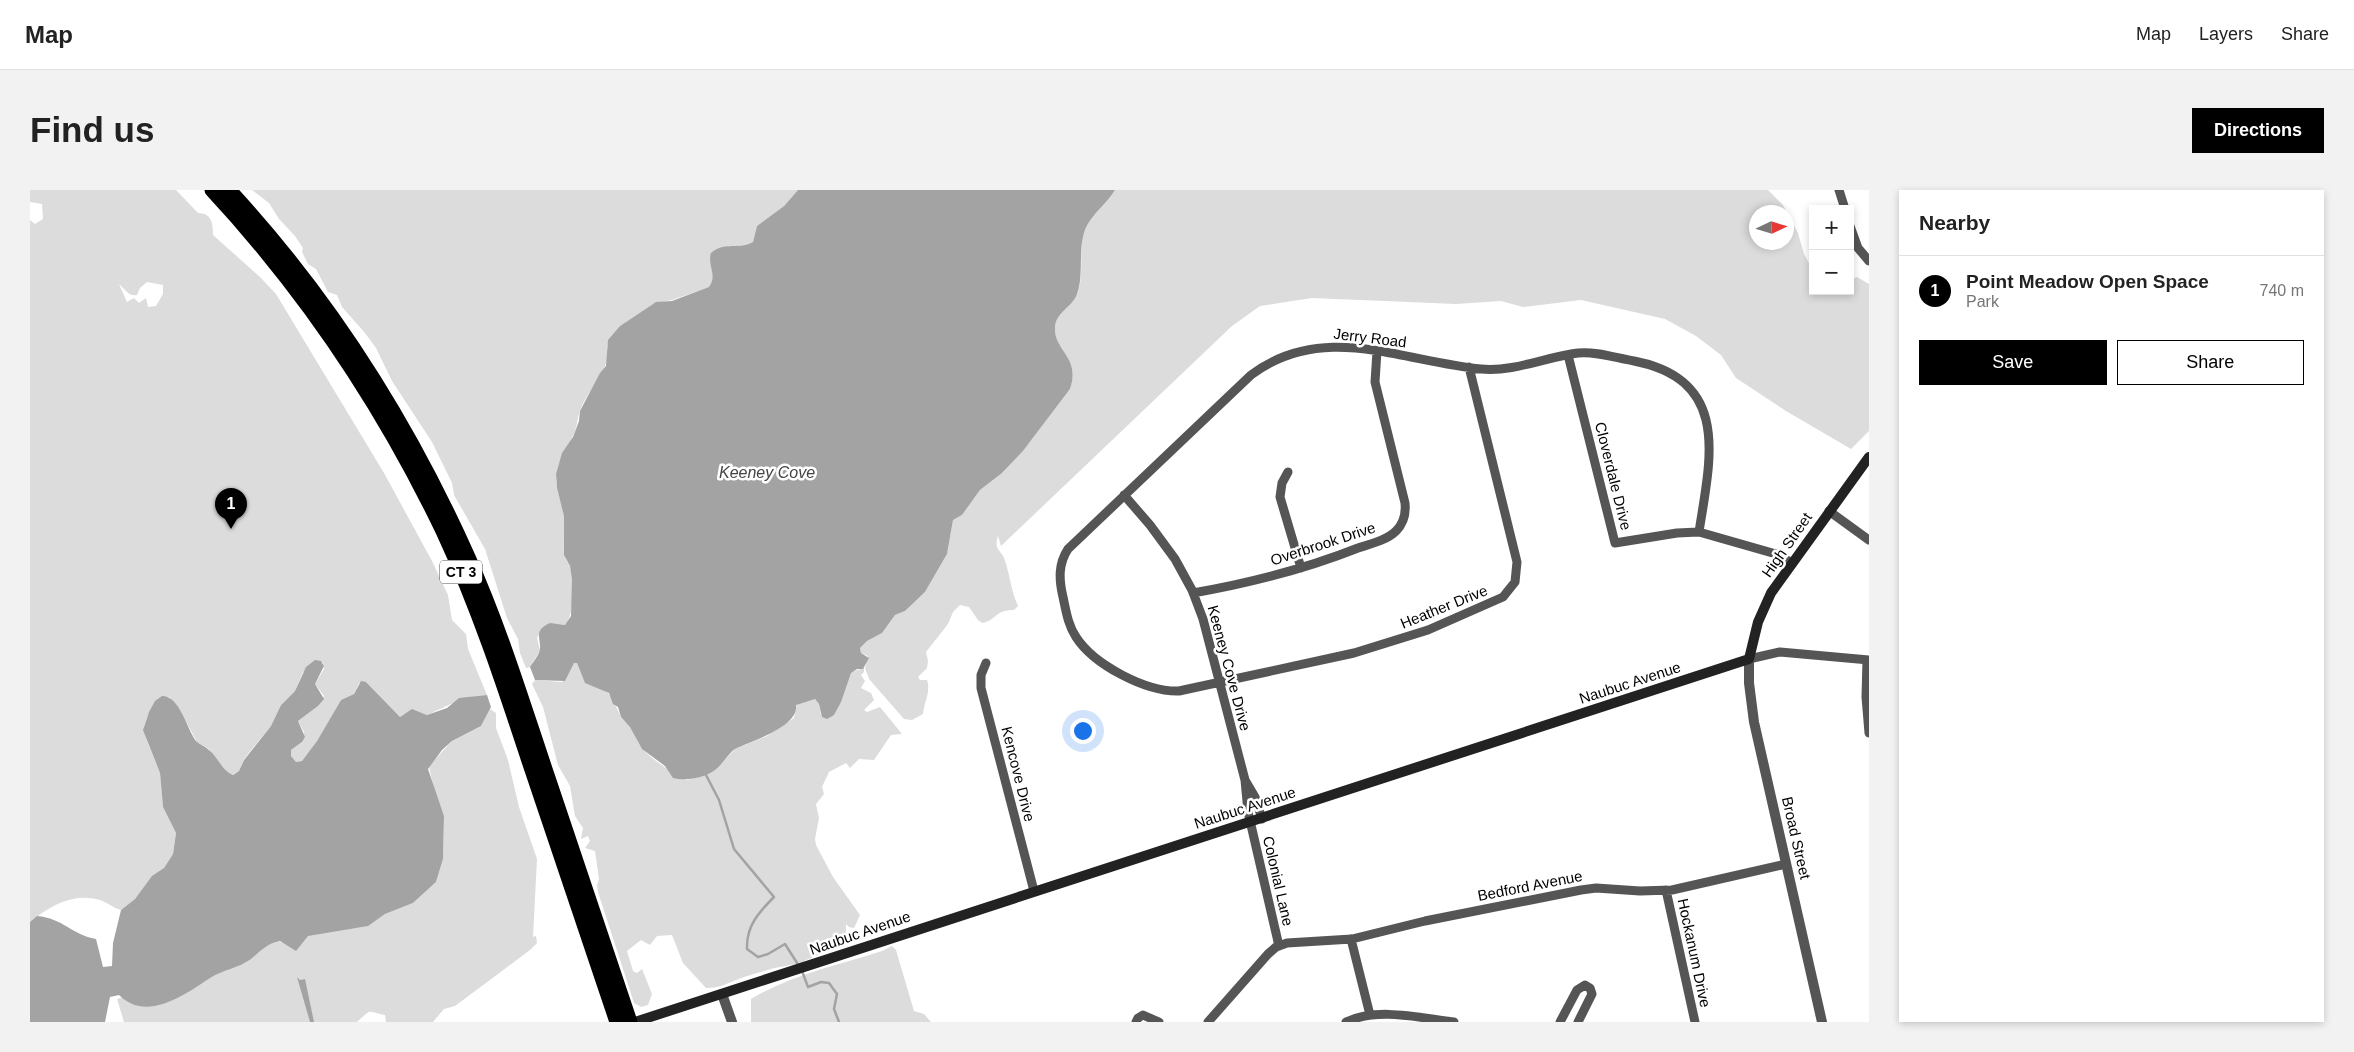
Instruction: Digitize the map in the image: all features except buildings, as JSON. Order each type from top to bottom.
[{"type":"highway","name":"CT 3","points":[[212,190],[276,264],[333,340],[374,403],[428,500],[461,571],[489,642],[617,1004],[630,1022]]},
{"type":"highway","name":"CT 3","points":[[229,190],[284,254],[346,336],[397,418],[443,502],[479,582],[502,642],[617,1004],[616,1022]]},
{"type":"main road","name":"High Street","points":[[1749,659],[1754,634],[1763,610],[1792,563],[1869,457]]},
{"type":"main road","name":"Naubuc Avenue","points":[[635,1022],[1749,659]]},
{"type":"street","points":[[1840,190],[1844,205]]},
{"type":"street","points":[[1854,237],[1858,248],[1869,261]]},
{"type":"street","name":"Jerry Road","points":[[1220,682],[1175,691],[1147,687],[1093,656],[1072,630],[1060,586],[1060,571],[1063,558],[1070,546],[1242,383],[1268,364],[1296,352],[1321,346],[1347,346],[1469,367],[1504,369],[1568,355],[1590,353],[1655,366],[1679,380],[1694,396],[1703,411],[1710,441],[1710,458],[1699,532]]},
{"type":"street","name":"Overbrook Drive","points":[[1193,593],[1301,568],[1386,538],[1396,531],[1403,519],[1405,503],[1375,383],[1377,351]]},
{"type":"street","name":"Cloverdale Drive","points":[[1568,355],[1616,543],[1677,533],[1699,532],[1776,554],[1792,563]]},
{"type":"street","name":"Heather Drive","points":[[1220,682],[1337,657],[1396,641],[1497,600],[1511,588],[1517,575],[1517,559],[1469,367]]},
{"type":"street","points":[[1288,472],[1281,485],[1280,499],[1301,568]]},
{"type":"street","name":"Keeney Cove Drive","points":[[1124,495],[1164,542],[1193,593],[1206,627],[1245,780],[1250,822]]},
{"type":"street","points":[[1829,511],[1869,540]]},
{"type":"street","name":"Naubuc Avenue","points":[[1749,659],[1780,652],[1868,660]]},
{"type":"street","name":"Broad Street","points":[[1749,659],[1748,683],[1752,711],[1822,1022]]},
{"type":"street","points":[[1868,660],[1866,698],[1869,733]]},
{"type":"street","name":"Kencove Drive","points":[[986,663],[981,675],[981,688],[1034,892]]},
{"type":"street","name":"Keeney Cove Drive","points":[[1245,780],[1255,797],[1262,818]]},
{"type":"street","name":"Colonial Lane","points":[[1250,822],[1279,946]]},
{"type":"street","name":"Bedford Avenue","points":[[1279,946],[1292,943],[1351,939],[1425,921],[1581,890],[1596,888],[1632,891],[1666,890],[1786,864]]},
{"type":"street","name":"Hockanum Drive","points":[[1666,890],[1695,1022]]},
{"type":"street","points":[[1351,939],[1370,1015]]},
{"type":"street","points":[[1208,1022],[1268,954],[1279,946]]},
{"type":"street","points":[[1560,1022],[1577,990],[1585,985],[1590,988],[1592,994],[1578,1022]]},
{"type":"street","points":[[722,994],[732,1022]]},
{"type":"street","points":[[1136,1022],[1138,1018],[1146,1015],[1159,1022]]},
{"type":"street","points":[[1346,1022],[1370,1015],[1391,1015],[1454,1022]]},
{"type":"shaded area","points":[[30,190],[176,190],[198,213],[203,213],[209,217],[212,223],[213,235],[276,294],[384,473],[432,561],[448,595],[452,620],[466,634],[468,649],[487,695],[463,700],[427,715],[413,711],[400,717],[366,682],[359,683],[354,694],[341,700],[317,741],[302,761],[296,762],[291,756],[291,750],[302,742],[304,732],[298,721],[314,709],[324,696],[315,684],[324,669],[323,662],[303,672],[295,691],[281,705],[271,726],[244,759],[239,771],[232,775],[226,772],[209,749],[197,742],[180,710],[169,697],[147,717],[144,727],[147,741],[160,773],[163,807],[176,833],[173,854],[164,868],[149,881],[135,899],[121,910],[100,900],[90,898],[71,899],[54,906],[30,922],[30,220],[35,224],[43,219],[42,204],[30,202]],"holes":[[[147,282],[163,285],[163,294],[156,306],[148,307],[146,298],[139,303],[134,298],[127,302],[119,284],[129,294],[134,295],[137,295],[140,288]]]},
{"type":"shaded area","points":[[252,190],[798,190],[784,206],[757,226],[753,242],[722,247],[712,253],[713,278],[710,287],[672,300],[653,304],[620,326],[607,346],[608,355],[603,371],[579,414],[574,433],[560,461],[556,478],[565,520],[564,554],[570,566],[572,580],[573,597],[571,613],[565,625],[557,624],[543,627],[537,638],[540,650],[530,667],[526,668],[520,653],[518,639],[507,618],[485,549],[454,495],[452,483],[432,442],[392,381],[376,348],[342,307],[337,295],[328,292],[316,269],[308,264],[302,252],[303,248],[295,236],[279,219],[269,203]]},
{"type":"shaded area","points":[[1115,190],[1768,190],[1783,205],[1749,205],[1749,250],[1794,250],[1794,226],[1809,263],[1809,295],[1854,295],[1854,278],[1857,277],[1869,284],[1869,431],[1851,449],[1786,411],[1736,378],[1721,355],[1696,336],[1665,319],[1581,300],[1523,307],[1501,301],[1456,304],[1312,298],[1260,306],[1232,326],[1001,546],[998,536],[997,547],[1004,559],[1018,606],[1014,610],[1007,610],[982,623],[969,607],[960,605],[953,612],[948,624],[926,652],[927,668],[918,677],[920,680],[927,680],[928,684],[923,714],[912,720],[904,719],[869,679],[865,668],[868,656],[861,653],[860,648],[867,641],[882,633],[895,615],[905,611],[925,592],[947,554],[953,520],[962,515],[980,490],[1002,473],[1023,451],[1070,389],[1072,369],[1070,362],[1058,343],[1055,328],[1058,318],[1075,299],[1081,279],[1082,241],[1086,227]]},
{"type":"shaded area","points":[[574,663],[577,663],[583,678],[609,694],[622,718],[631,728],[647,753],[663,766],[687,780],[699,777],[717,768],[735,749],[767,736],[794,718],[797,703],[815,699],[819,704],[821,715],[834,715],[851,672],[864,668],[864,672],[861,675],[865,681],[861,688],[871,693],[874,700],[864,710],[867,712],[880,707],[902,734],[891,735],[874,760],[859,759],[850,768],[846,763],[829,772],[822,787],[824,794],[816,804],[819,818],[815,839],[816,845],[833,877],[860,915],[854,928],[846,924],[846,932],[853,932],[857,939],[804,961],[803,964],[768,970],[721,986],[706,988],[683,963],[672,935],[657,936],[650,945],[641,940],[627,951],[633,971],[637,973],[642,969],[652,994],[648,1005],[641,1007],[634,1003],[598,892],[597,885],[599,879],[595,851],[585,848],[590,841],[588,836],[581,839],[583,828],[575,816],[570,786],[558,765],[543,707],[532,684],[535,680],[562,682]]},
{"type":"shaded area","points":[[490,709],[496,713],[496,728],[508,760],[519,807],[537,859],[533,937],[536,936],[537,943],[530,950],[455,1006],[444,1009],[433,1022],[386,1022],[385,1015],[369,1012],[357,1022],[124,1022],[117,999],[245,963],[266,946],[277,941],[284,943],[308,935],[367,926],[385,914],[413,903],[436,882],[443,859],[444,816],[434,790],[429,766],[452,741],[481,726]]},
{"type":"shaded area","points":[[892,946],[896,950],[914,1011],[924,1014],[931,1022],[751,1022],[751,999],[782,983],[882,951]]},
{"type":"water","name":"Keeney Cove","points":[[798,190],[1115,190],[1086,227],[1081,248],[1080,279],[1077,294],[1056,322],[1055,328],[1058,343],[1070,362],[1072,369],[1070,389],[1023,451],[1002,473],[980,490],[962,515],[953,520],[947,554],[925,592],[905,611],[895,615],[882,633],[867,641],[860,648],[861,653],[869,658],[863,669],[857,669],[851,673],[841,702],[834,715],[827,719],[822,717],[819,704],[815,699],[796,705],[795,713],[790,720],[773,732],[735,749],[712,772],[692,779],[673,778],[665,766],[642,749],[630,727],[621,717],[618,707],[613,704],[609,693],[585,683],[577,663],[574,663],[565,681],[535,680],[530,667],[539,651],[541,629],[550,623],[565,625],[571,616],[572,579],[570,566],[564,555],[564,516],[557,488],[556,474],[562,453],[573,437],[579,421],[580,411],[600,373],[606,366],[608,340],[620,326],[656,302],[672,301],[709,287],[713,278],[710,262],[711,253],[721,247],[753,242],[757,226],[784,206]]},
{"type":"water","points":[[315,660],[321,661],[324,666],[315,684],[324,699],[298,721],[305,737],[302,742],[291,750],[291,756],[296,762],[302,761],[317,741],[341,700],[354,694],[361,681],[366,682],[400,717],[412,709],[427,715],[447,708],[459,698],[487,695],[491,707],[481,726],[452,741],[442,750],[428,769],[444,816],[443,859],[436,882],[413,903],[385,914],[368,926],[308,936],[296,951],[280,941],[275,942],[246,962],[215,975],[188,992],[164,1003],[153,1006],[141,1006],[130,1003],[119,995],[110,997],[105,1022],[30,1022],[30,922],[37,916],[46,917],[80,934],[96,939],[103,967],[112,966],[113,943],[121,910],[135,899],[152,876],[164,868],[173,854],[176,833],[163,807],[160,773],[143,730],[155,701],[162,696],[174,701],[196,741],[209,750],[226,770],[233,775],[239,771],[244,760],[271,726],[281,705],[295,691],[306,667]]},
{"type":"water","points":[[297,977],[300,980],[305,979],[314,1022],[310,1022]]},
{"type":"waterway","points":[[706,775],[719,800],[734,849],[774,897],[754,920],[747,941],[747,949],[758,957],[768,954],[785,944],[799,966]]},
{"type":"waterway","points":[[802,971],[808,987],[821,982],[829,983],[837,994],[834,1009],[839,1022]]},
{"type":"place","name":"Point Meadow Open Space","points":[[231,529]]}]
